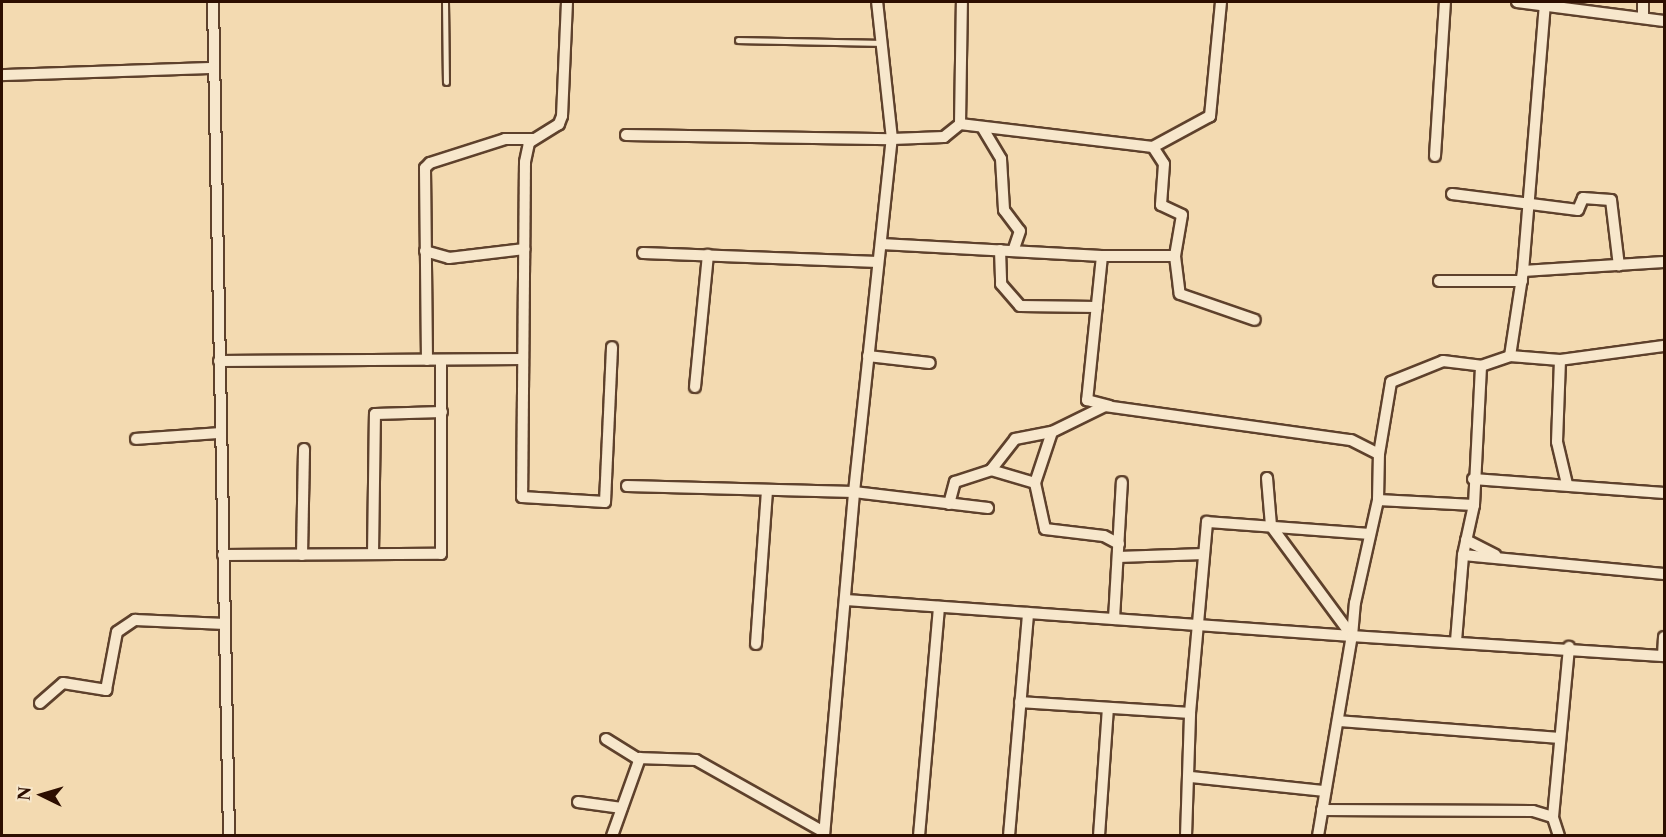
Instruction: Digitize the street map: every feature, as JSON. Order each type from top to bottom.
[{"type":"street","points":[[213,2],[212,68],[230,836]]},
{"type":"street","points":[[427,360],[425,168],[430,163],[505,139],[533,139],[559,124],[562,116],[567,2]]},
{"type":"street","points":[[606,739],[640,758],[696,760],[824,834],[854,492],[892,139],[877,2]]},
{"type":"street","points":[[960,124],[962,2]]},
{"type":"street","points":[[626,135],[892,139],[944,137],[960,124],[1153,147],[1210,116],[1221,2]]},
{"type":"street","points":[[1435,156],[1445,2]]},
{"type":"street","points":[[1517,2],[1552,3],[1665,21]]},
{"type":"street","points":[[1643,2],[1643,16]]},
{"type":"street","points":[[1510,356],[1523,276],[1552,3]]},
{"type":"street","points":[[2,75],[212,68]]},
{"type":"street","points":[[982,127],[1000,159],[1004,210],[1020,231],[1013,251]]},
{"type":"street","points":[[533,139],[525,162],[522,497],[605,501],[612,346]]},
{"type":"street","points":[[1153,147],[1164,164],[1161,205],[1182,215],[1175,255],[1180,294],[1255,320]]},
{"type":"street","points":[[1452,194],[1578,210],[1583,198],[1611,200],[1619,266]]},
{"type":"street","points":[[881,244],[1102,256],[1175,255]]},
{"type":"street","points":[[426,251],[449,258],[524,249]]},
{"type":"street","points":[[1000,250],[1001,284],[1020,306],[1097,307]]},
{"type":"street","points":[[643,253],[878,262]]},
{"type":"street","points":[[695,387],[708,255]]},
{"type":"street","points":[[1102,256],[1087,400],[1109,406],[1351,440],[1380,454]]},
{"type":"street","points":[[1438,282],[1665,262]]},
{"type":"street","points":[[1318,836],[1369,534],[1378,500],[1380,454],[1392,382],[1443,361],[1481,366],[1510,356],[1560,360],[1665,345]]},
{"type":"street","points":[[868,356],[930,363]]},
{"type":"street","points":[[219,362],[523,359]]},
{"type":"street","points":[[223,555],[441,554],[441,360]]},
{"type":"street","points":[[1560,360],[1557,442],[1567,484]]},
{"type":"street","points":[[1456,641],[1463,555],[1473,505],[1481,366]]},
{"type":"street","points":[[991,470],[1014,439],[1052,432],[1109,406]]},
{"type":"street","points":[[373,554],[375,414],[442,412]]},
{"type":"street","points":[[1052,432],[1035,483],[1046,529],[1104,536],[1119,544]]},
{"type":"street","points":[[135,439],[220,433]]},
{"type":"street","points":[[302,555],[304,449]]},
{"type":"street","points":[[949,504],[955,482],[991,470],[1035,483]]},
{"type":"street","points":[[1267,478],[1271,526],[1352,636]]},
{"type":"street","points":[[1473,479],[1567,484],[1665,493]]},
{"type":"street","points":[[1114,619],[1122,482]]},
{"type":"street","points":[[627,486],[854,492],[988,508]]},
{"type":"street","points":[[756,644],[767,490]]},
{"type":"street","points":[[1378,500],[1473,505]]},
{"type":"street","points":[[1186,836],[1191,777],[1190,713],[1196,624],[1207,522],[1369,534]]},
{"type":"street","points":[[1466,540],[1501,559]]},
{"type":"street","points":[[1118,557],[1204,554]]},
{"type":"street","points":[[1463,555],[1665,573]]},
{"type":"street","points":[[846,600],[1352,636],[1569,647],[1664,656],[1665,638]]},
{"type":"street","points":[[919,836],[939,607]]},
{"type":"street","points":[[1009,836],[1028,613]]},
{"type":"street","points":[[40,703],[63,683],[106,690],[117,632],[135,620],[225,624]]},
{"type":"street","points":[[1559,836],[1553,817],[1558,738],[1569,647]]},
{"type":"street","points":[[1020,702],[1190,713]]},
{"type":"street","points":[[1099,836],[1108,708]]},
{"type":"street","points":[[1338,721],[1558,738]]},
{"type":"street","points":[[612,836],[640,758]]},
{"type":"street","points":[[1191,777],[1325,791]]},
{"type":"street","points":[[578,802],[622,808]]},
{"type":"street","points":[[1322,810],[1533,811],[1553,817]]},
{"type":"lane","points":[[445,2],[446,81]]},
{"type":"lane","points":[[738,40],[882,43]]}]
